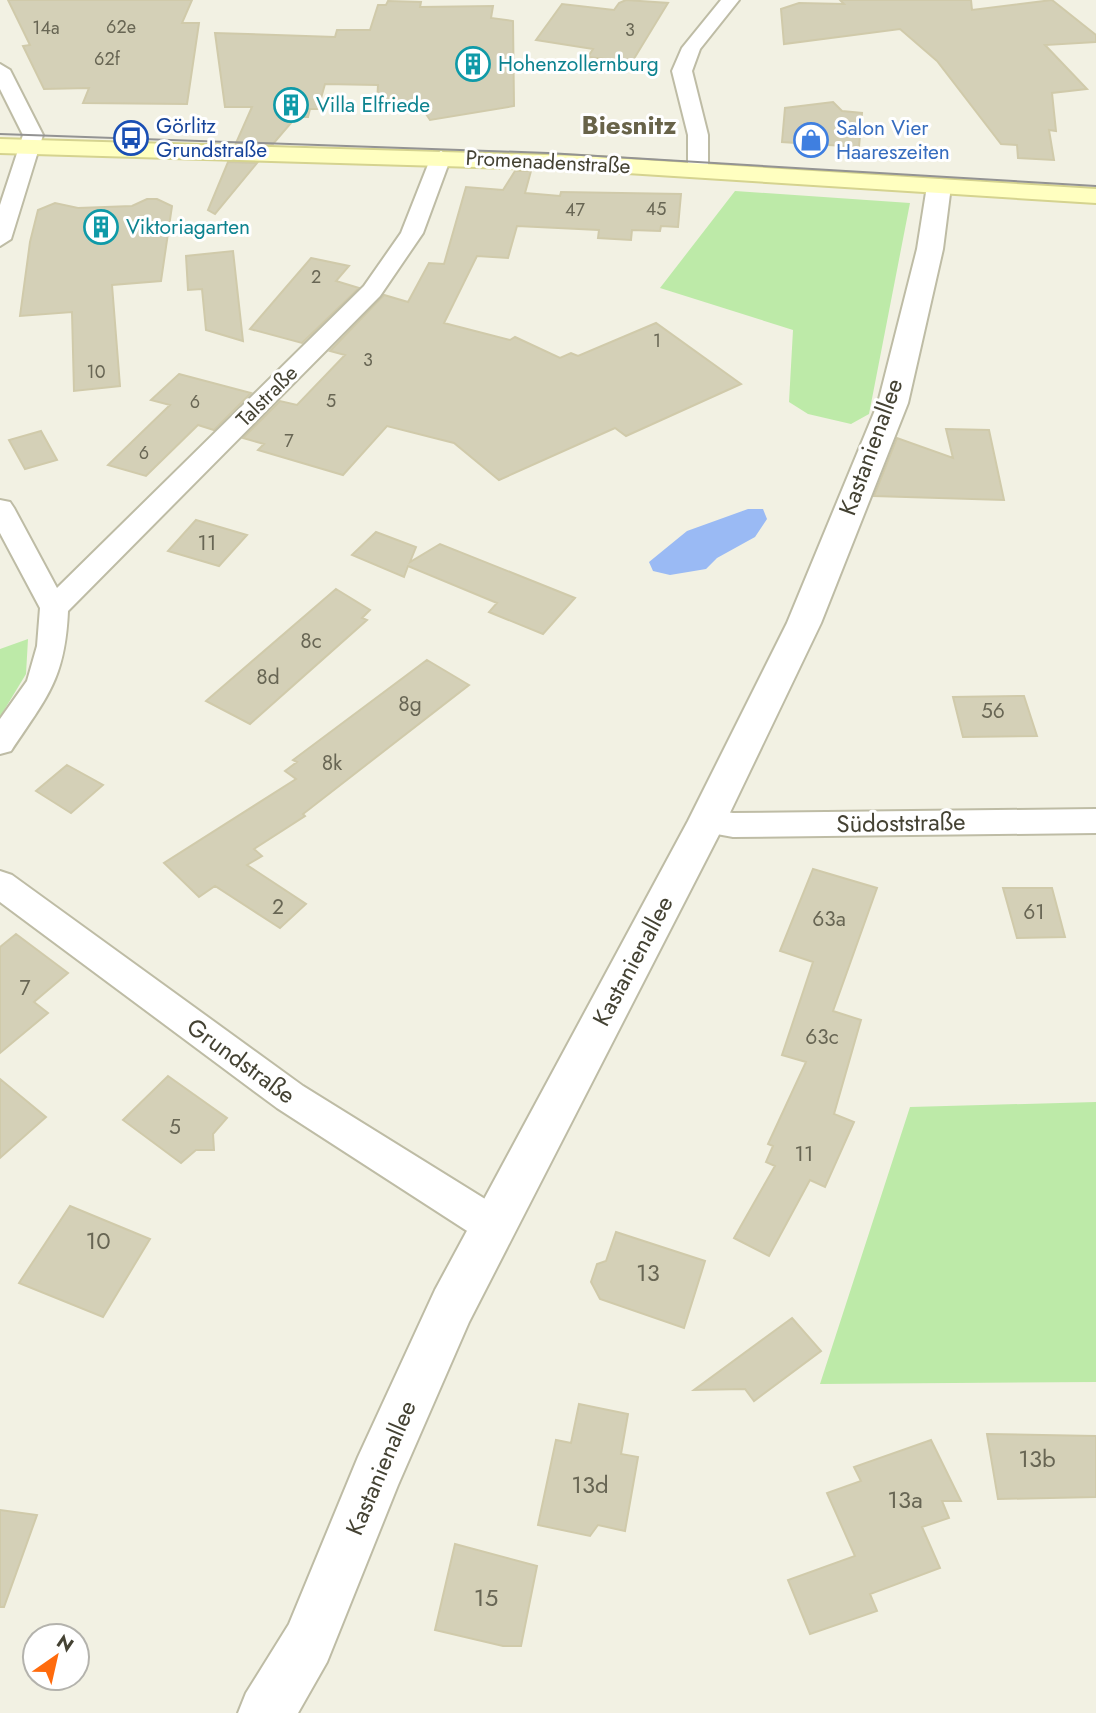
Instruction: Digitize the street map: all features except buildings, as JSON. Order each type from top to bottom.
[{"type":"main road","name":"Promenadenstraße","points":[[0,146],[441,157],[698,169],[1096,197]]},
{"type":"street","points":[[698,169],[698,135],[682,71],[691,48],[730,0]]},
{"type":"street","points":[[0,70],[33,130],[0,239]]},
{"type":"street","name":"Talstraße","points":[[54,608],[372,291],[412,233],[441,157]]},
{"type":"street","name":"Kastanienallee","points":[[266,1713],[308,1643],[382,1463],[492,1225],[707,821],[804,623],[892,403],[930,249],[939,186]]},
{"type":"street","points":[[0,508],[54,608],[52,646],[41,683],[0,743]]},
{"type":"street","name":"Südoststraße","points":[[707,821],[733,825],[1096,821]]},
{"type":"street","name":"Grundstraße","points":[[0,884],[290,1097],[492,1225]]},
{"type":"green space","points":[[735,191],[910,203],[869,414],[851,424],[808,414],[789,402],[793,330],[660,288]]},
{"type":"green space","points":[[28,639],[26,674],[0,717],[0,649]]},
{"type":"green space","points":[[1096,1102],[1096,1382],[820,1384],[910,1107]]},
{"type":"water","points":[[748,509],[763,509],[767,519],[755,537],[717,558],[706,569],[670,575],[653,571],[649,562],[687,531]]},
{"type":"tram line","points":[[0,134],[548,153],[1096,186]]},
{"type":"place","name":"Hohenzollernburg","points":[[473,64]]},
{"type":"place","name":"Villa Elfriede","points":[[291,105]]},
{"type":"place","name":"Görlitz Grundstraße","points":[[131,138]]},
{"type":"place","name":"Salon Vier Haareszeiten","points":[[811,140]]},
{"type":"place","name":"Viktoriagarten","points":[[101,227]]},
{"type":"district","name":"Biesnitz","points":[[629,125]]}]
